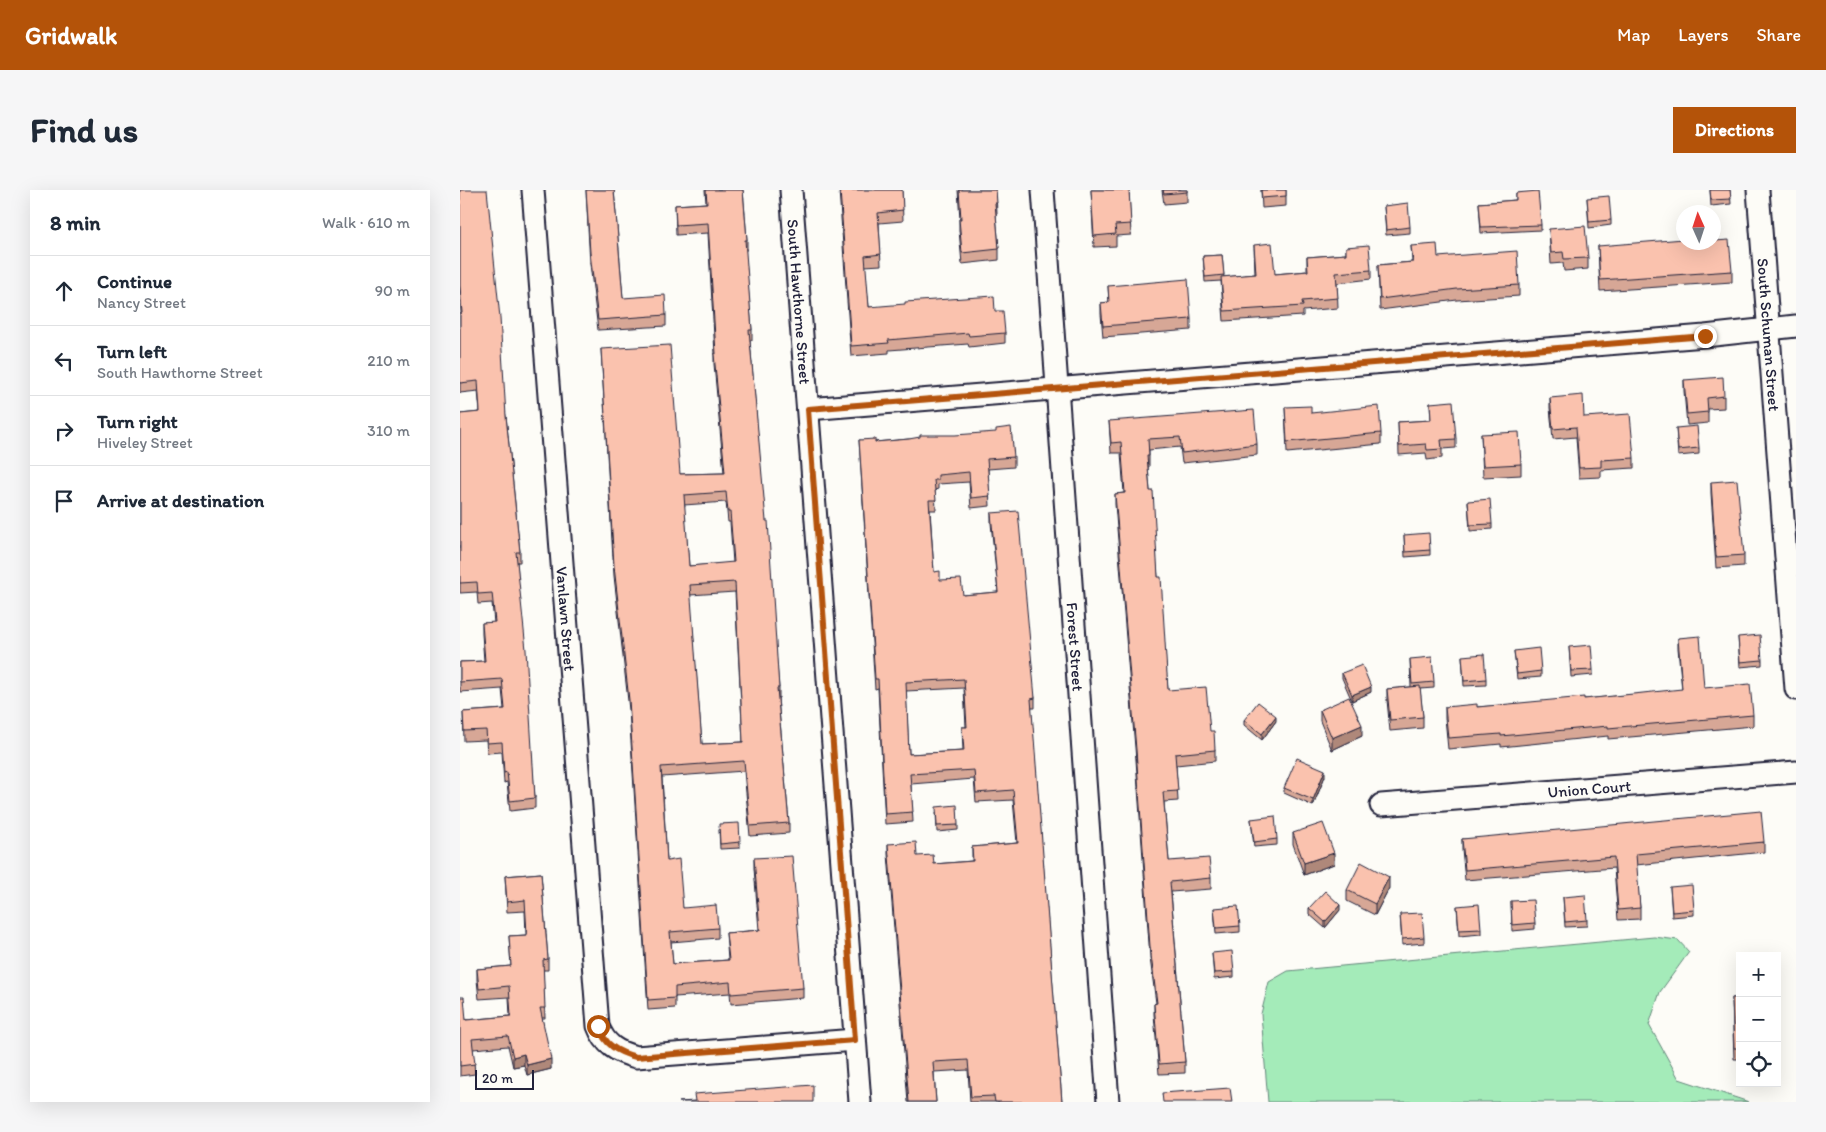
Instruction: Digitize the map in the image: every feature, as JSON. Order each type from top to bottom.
[{"type":"street","name":"Vanlawn Street","points":[[533,190],[596,1017],[602,1036],[608,1044],[621,1054],[636,1057],[855,1040]]},
{"type":"street","name":"South Hawthorne Street","points":[[791,190],[860,1102]]},
{"type":"street","name":"Forest Street","points":[[1043,190],[1108,1102]]},
{"type":"street","name":"South Schuman Street","points":[[1758,190],[1796,689]]},
{"type":"street","points":[[808,409],[1796,326]]},
{"type":"street","name":"Union Court","points":[[1381,805],[1796,772]]},
{"type":"green space","points":[[1654,937],[1678,940],[1689,952],[1660,992],[1649,1025],[1679,1079],[1749,1102],[1268,1102],[1261,1014],[1269,982],[1288,971]]},
{"type":"building","points":[[460,190],[487,190],[500,318],[506,416],[520,552],[516,552],[526,650],[535,798],[510,801],[507,772],[504,773],[502,742],[487,743],[486,730],[464,731],[463,712],[505,709],[502,679],[460,682],[460,662],[485,661],[482,623],[495,622],[492,593],[478,594],[477,582],[460,583],[460,414],[480,412],[478,381],[460,383],[460,314],[462,313],[460,286]]},
{"type":"building","points":[[586,190],[614,190],[623,298],[665,295],[666,315],[598,320],[590,253]]},
{"type":"building","points":[[706,190],[743,190],[752,330],[749,330],[766,521],[768,521],[779,688],[777,688],[789,823],[750,826],[744,761],[661,767],[667,861],[679,859],[683,908],[716,905],[718,928],[670,932],[673,964],[729,960],[726,933],[760,930],[754,858],[792,856],[803,988],[731,994],[730,982],[675,987],[675,998],[648,1000],[629,700],[614,566],[601,349],[670,345],[680,474],[725,473],[714,354],[716,354],[708,223],[676,225],[675,205],[707,203]],"holes":[[[726,492],[728,512],[730,512],[734,562],[689,566],[684,495]],[[735,582],[743,742],[702,744],[690,585]]]},
{"type":"building","points":[[840,190],[902,190],[903,210],[878,213],[881,254],[865,256],[869,307],[905,304],[905,302],[994,296],[995,311],[1003,311],[1005,333],[969,336],[968,333],[888,340],[889,343],[851,346]]},
{"type":"building","points":[[959,190],[996,190],[997,203],[995,203],[999,249],[962,253]]},
{"type":"building","points":[[1091,190],[1129,190],[1131,224],[1115,225],[1116,234],[1094,236]]},
{"type":"building","points":[[1163,190],[1187,190],[1187,192],[1164,194]]},
{"type":"building","points":[[1261,190],[1286,190],[1286,196],[1262,198]]},
{"type":"building","points":[[1710,190],[1730,190],[1731,199],[1711,200]]},
{"type":"building","points":[[1538,191],[1541,225],[1481,227],[1479,203],[1516,200],[1516,193]]},
{"type":"building","points":[[1609,196],[1611,220],[1589,222],[1587,198]]},
{"type":"building","points":[[1408,203],[1410,227],[1386,230],[1384,206]]},
{"type":"building","points":[[1585,226],[1588,258],[1564,259],[1563,252],[1551,253],[1549,229]]},
{"type":"building","points":[[1676,240],[1676,250],[1721,250],[1721,241],[1729,240],[1732,271],[1600,280],[1598,246]]},
{"type":"building","points":[[1272,243],[1275,274],[1308,271],[1307,257],[1346,254],[1346,247],[1369,245],[1371,270],[1336,273],[1338,298],[1302,301],[1303,306],[1224,311],[1221,277],[1256,274],[1254,245]]},
{"type":"building","points":[[1437,244],[1438,257],[1517,251],[1519,285],[1457,289],[1380,299],[1378,265],[1413,262],[1411,246]]},
{"type":"building","points":[[1222,255],[1224,275],[1205,277],[1203,256]]},
{"type":"building","points":[[1188,279],[1191,319],[1103,326],[1101,303],[1109,302],[1108,286]]},
{"type":"building","points":[[1723,377],[1724,396],[1707,398],[1708,412],[1687,414],[1684,380]]},
{"type":"building","points":[[1583,395],[1584,417],[1630,414],[1634,458],[1601,460],[1601,467],[1579,468],[1576,427],[1553,429],[1550,398]]},
{"type":"building","points":[[1453,401],[1456,439],[1441,440],[1442,449],[1427,450],[1426,444],[1399,446],[1398,422],[1431,420],[1430,403]]},
{"type":"building","points":[[1311,406],[1311,413],[1379,406],[1381,433],[1287,442],[1285,407]]},
{"type":"building","points":[[1254,410],[1257,444],[1182,453],[1180,437],[1148,439],[1149,456],[1147,456],[1150,491],[1153,491],[1158,577],[1161,577],[1168,690],[1206,687],[1210,731],[1214,731],[1215,750],[1175,754],[1178,791],[1163,792],[1169,861],[1209,858],[1211,878],[1170,882],[1185,1062],[1159,1064],[1154,1004],[1157,1003],[1150,947],[1115,494],[1125,493],[1121,442],[1111,443],[1109,421]]},
{"type":"building","points":[[1697,426],[1699,448],[1678,450],[1676,428]]},
{"type":"building","points":[[1011,427],[1014,457],[987,459],[990,496],[971,498],[969,472],[938,475],[938,480],[934,480],[936,500],[929,500],[934,572],[940,571],[940,580],[961,579],[963,595],[998,592],[991,513],[1018,511],[1035,698],[1031,699],[1062,1102],[995,1102],[994,1096],[971,1097],[968,1060],[933,1062],[936,1102],[909,1102],[888,844],[916,842],[917,856],[933,855],[934,864],[973,861],[972,847],[1018,843],[1013,790],[976,793],[974,770],[910,774],[913,812],[885,814],[878,679],[875,679],[859,440],[875,439],[875,442],[909,439],[920,437],[920,435],[996,432],[996,429]],"holes":[[[964,679],[967,727],[962,727],[964,751],[909,754],[906,682]]]},
{"type":"building","points":[[1519,432],[1521,464],[1483,466],[1481,434]]},
{"type":"building","points":[[1737,480],[1744,555],[1716,557],[1711,482]]},
{"type":"building","points":[[1490,499],[1492,524],[1470,525],[1468,501]]},
{"type":"building","points":[[1429,533],[1430,550],[1405,552],[1404,535]]},
{"type":"building","points":[[1760,635],[1762,660],[1740,662],[1738,637]]},
{"type":"building","points":[[1700,636],[1704,688],[1750,684],[1753,715],[1608,728],[1608,726],[1501,736],[1501,734],[1448,738],[1445,707],[1477,704],[1477,707],[1584,697],[1584,699],[1682,689],[1678,638]]},
{"type":"building","points":[[1591,645],[1593,670],[1571,671],[1569,647]]},
{"type":"building","points":[[1539,648],[1541,671],[1517,674],[1514,651]]},
{"type":"building","points":[[1484,654],[1486,679],[1464,681],[1462,656]]},
{"type":"building","points":[[1432,657],[1434,682],[1412,684],[1410,659]]},
{"type":"building","points":[[1362,665],[1371,687],[1352,695],[1342,673]]},
{"type":"building","points":[[1420,686],[1423,717],[1390,720],[1387,689]]},
{"type":"building","points":[[1349,697],[1362,725],[1332,738],[1320,710]]},
{"type":"building","points":[[1258,702],[1276,716],[1262,734],[1244,720]]},
{"type":"building","points":[[1297,758],[1325,770],[1313,800],[1284,788]]},
{"type":"building","points":[[957,805],[958,825],[937,826],[936,807]]},
{"type":"building","points":[[1761,811],[1764,842],[1636,854],[1640,908],[1618,910],[1614,857],[1465,870],[1462,839]]},
{"type":"building","points":[[1275,816],[1277,839],[1254,842],[1251,819]]},
{"type":"building","points":[[739,823],[740,842],[720,844],[719,824]]},
{"type":"building","points":[[1323,823],[1334,853],[1304,863],[1293,833]]},
{"type":"building","points":[[1361,862],[1389,877],[1375,904],[1347,890]]},
{"type":"building","points":[[541,873],[548,959],[543,960],[545,1008],[540,1008],[551,1059],[527,1065],[524,1054],[513,1057],[508,1036],[472,1039],[475,1064],[460,1066],[460,997],[464,997],[466,1020],[511,1016],[509,986],[479,989],[477,969],[511,966],[509,936],[527,935],[525,900],[507,902],[505,876]]},
{"type":"building","points":[[1692,885],[1694,910],[1672,912],[1670,887]]},
{"type":"building","points":[[1325,891],[1340,905],[1325,922],[1309,908]]},
{"type":"building","points":[[1585,895],[1587,920],[1565,922],[1563,897]]},
{"type":"building","points":[[1533,900],[1535,923],[1512,925],[1511,901]]},
{"type":"building","points":[[1479,904],[1481,929],[1459,930],[1457,906]]},
{"type":"building","points":[[1238,906],[1240,926],[1216,928],[1214,908]]},
{"type":"building","points":[[1422,913],[1424,937],[1402,939],[1400,914]]},
{"type":"building","points":[[1232,951],[1234,972],[1214,973],[1212,953]]},
{"type":"building","points":[[1732,998],[1736,998],[1736,1048],[1734,1048]]},
{"type":"building","points":[[813,1085],[813,1102],[679,1102],[695,1101],[694,1094]]},
{"type":"building","points":[[1230,1088],[1232,1102],[1163,1102],[1162,1093]]},
{"type":"route","points":[[598,1026],[602,1036],[612,1048],[621,1054],[636,1057],[855,1040],[808,409],[1705,336]]}]
